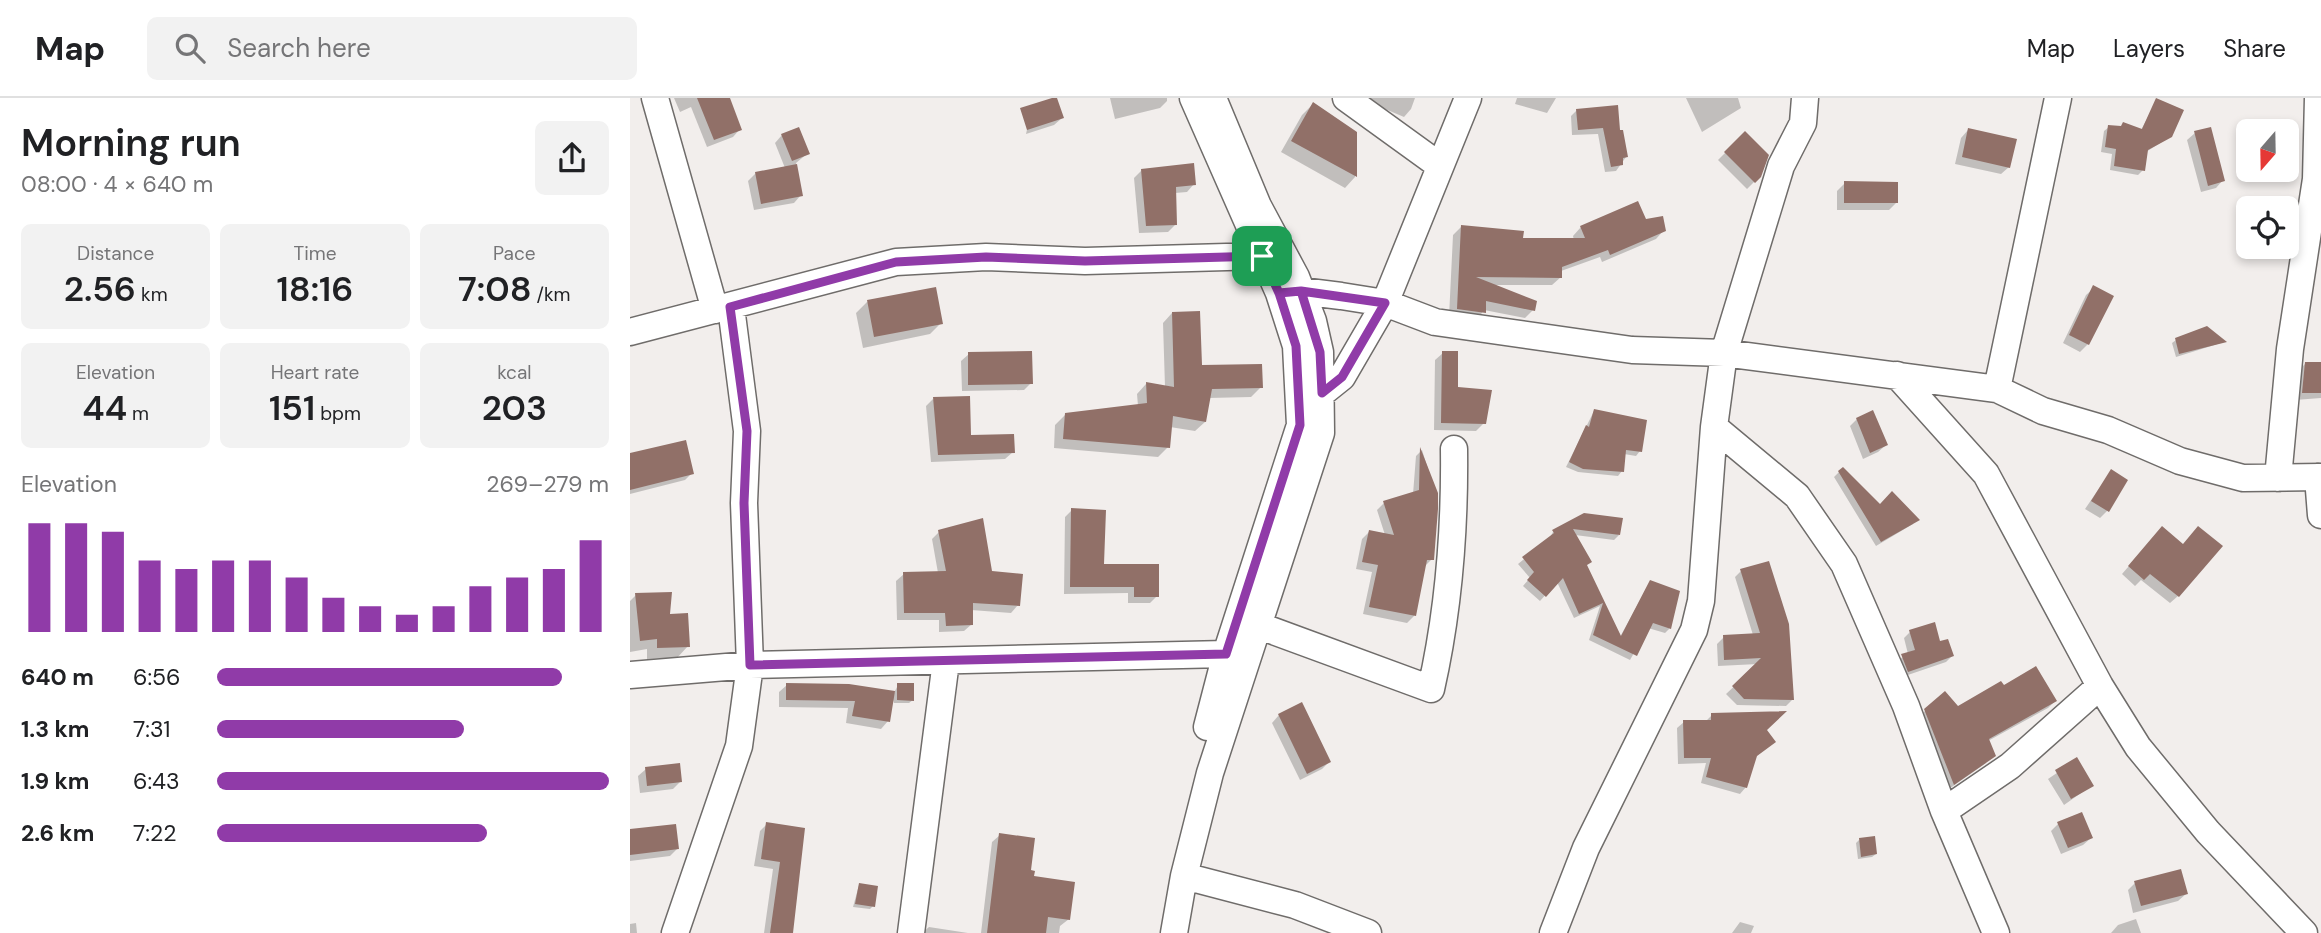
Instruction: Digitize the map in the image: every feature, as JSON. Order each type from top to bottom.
[{"type":"street","points":[[655,98],[723,309],[747,431],[744,503],[750,665],[739,746],[675,933]]},
{"type":"street","points":[[1159,933],[1168,874],[1226,654],[1300,425],[1290,292],[1262,256],[1193,98]]},
{"type":"street","points":[[1174,933],[1184,876],[1210,773],[1321,433],[1320,352],[1290,292],[1213,98]]},
{"type":"street","points":[[1346,98],[1440,166]]},
{"type":"street","points":[[1322,393],[1342,377],[1385,303],[1468,98]]},
{"type":"street","points":[[1553,933],[1586,848],[1693,630],[1701,601],[1714,427],[1724,353],[1782,166],[1803,123],[1804,98]]},
{"type":"street","points":[[1997,389],[2058,98]]},
{"type":"street","points":[[2278,478],[2290,349],[2311,268],[2318,98]]},
{"type":"street","points":[[630,332],[896,262],[986,257],[1085,261],[1262,256]]},
{"type":"street","points":[[1290,292],[1385,303],[1435,322],[1632,350],[1724,353],[1997,389],[2043,411],[2108,430],[2180,461],[2243,478],[2319,477],[2321,516]]},
{"type":"street","points":[[1897,375],[1986,474],[2100,686],[2147,757],[2208,832],[2304,933]]},
{"type":"street","points":[[1714,427],[1797,496],[1844,564],[1906,706],[1944,811],[1996,933]]},
{"type":"street","points":[[1257,625],[1432,689],[1446,619],[1455,516],[1454,449]]},
{"type":"street","points":[[630,675],[750,665],[1226,654]]},
{"type":"street","points":[[911,933],[946,661]]},
{"type":"street","points":[[1944,811],[2010,766],[2100,686]]},
{"type":"street","points":[[1184,876],[1295,905],[1368,933]]},
{"type":"building","points":[[697,98],[730,98],[742,130],[714,140]]},
{"type":"building","points":[[1057,98],[1064,118],[1027,130],[1020,108]]},
{"type":"building","points":[[2156,98],[2184,110],[2172,137],[2148,150],[2145,171],[2114,166],[2116,149],[2105,147],[2108,125],[2121,126],[2123,122],[2142,129]]},
{"type":"building","points":[[1313,102],[1357,132],[1357,177],[1291,141]]},
{"type":"building","points":[[1618,105],[1620,130],[1623,130],[1628,157],[1623,158],[1623,165],[1611,167],[1603,128],[1578,130],[1576,109]]},
{"type":"building","points":[[799,127],[810,154],[792,161],[781,134]]},
{"type":"building","points":[[2211,127],[2225,181],[2208,186],[2194,131]]},
{"type":"building","points":[[1968,128],[2017,139],[2010,168],[1962,157]]},
{"type":"building","points":[[1745,131],[1769,155],[1761,177],[1755,183],[1724,152]]},
{"type":"building","points":[[1194,163],[1196,185],[1176,187],[1177,225],[1146,226],[1141,169]]},
{"type":"building","points":[[797,164],[803,196],[761,204],[755,172]]},
{"type":"building","points":[[1844,181],[1898,182],[1898,203],[1844,203]]},
{"type":"building","points":[[1638,201],[1646,219],[1663,216],[1666,231],[1610,255],[1608,250],[1562,267],[1562,278],[1476,277],[1537,301],[1535,311],[1486,301],[1486,313],[1457,309],[1461,225],[1524,231],[1523,238],[1585,238],[1580,226]]},
{"type":"building","points":[[2093,285],[2114,296],[2089,345],[2069,335]]},
{"type":"building","points":[[936,287],[943,324],[874,337],[867,300]]},
{"type":"building","points":[[1200,311],[1202,365],[1262,364],[1263,388],[1212,389],[1206,422],[1173,416],[1170,448],[1063,439],[1065,413],[1147,403],[1146,382],[1174,387],[1172,312]]},
{"type":"building","points":[[2207,326],[2227,342],[2179,354],[2175,338]]},
{"type":"building","points":[[1032,351],[1033,384],[968,385],[968,352]]},
{"type":"building","points":[[1442,351],[1458,351],[1458,387],[1492,390],[1486,424],[1441,423]]},
{"type":"building","points":[[2305,362],[2321,362],[2321,393],[2302,393]]},
{"type":"building","points":[[970,396],[971,435],[1014,434],[1015,453],[938,455],[933,397]]},
{"type":"building","points":[[1594,409],[1647,420],[1642,452],[1626,450],[1624,472],[1583,469],[1569,462],[1586,425],[1589,427]]},
{"type":"building","points":[[1873,410],[1888,445],[1870,453],[1856,418]]},
{"type":"building","points":[[686,440],[694,474],[630,490],[630,453]]},
{"type":"building","points":[[1420,447],[1438,493],[1438,509],[1434,560],[1427,560],[1416,616],[1369,607],[1378,565],[1362,562],[1369,530],[1394,535],[1383,501],[1419,490]]},
{"type":"building","points":[[1843,467],[1880,504],[1892,491],[1920,520],[1881,542],[1838,471]]},
{"type":"building","points":[[2111,469],[2128,480],[2109,512],[2091,501]]},
{"type":"building","points":[[1071,508],[1106,510],[1104,564],[1159,564],[1159,597],[1134,597],[1134,587],[1070,587]]},
{"type":"building","points":[[1584,513],[1623,518],[1620,535],[1573,529],[1592,562],[1587,565],[1621,636],[1650,580],[1680,591],[1671,629],[1653,623],[1637,656],[1593,635],[1603,603],[1579,614],[1563,578],[1546,597],[1527,580],[1534,572],[1522,557],[1554,533],[1552,530]]},
{"type":"building","points":[[983,518],[992,571],[1023,574],[1020,606],[973,603],[973,625],[946,626],[945,613],[904,613],[903,572],[946,571],[938,530]]},
{"type":"building","points":[[2162,526],[2183,544],[2198,526],[2223,546],[2179,597],[2150,574],[2144,580],[2128,566]]},
{"type":"building","points":[[1769,561],[1789,624],[1794,700],[1744,699],[1732,686],[1761,658],[1724,660],[1723,635],[1760,633],[1740,569]]},
{"type":"building","points":[[672,592],[670,614],[688,613],[690,647],[657,648],[657,639],[640,641],[635,593]]},
{"type":"building","points":[[1935,622],[1940,641],[1948,639],[1954,656],[1908,672],[1901,654],[1915,650],[1909,630]]},
{"type":"building","points":[[2036,666],[2057,701],[1989,739],[1996,756],[1954,785],[1924,709],[1945,691],[1958,706],[2001,681],[2004,685]]},
{"type":"building","points":[[786,683],[849,684],[895,691],[890,722],[852,716],[855,701],[786,700]]},
{"type":"building","points":[[897,683],[914,683],[914,701],[897,700]]},
{"type":"building","points":[[1302,702],[1331,762],[1307,774],[1278,714]]},
{"type":"building","points":[[1787,711],[1767,730],[1776,742],[1757,756],[1747,788],[1706,777],[1711,758],[1684,758],[1683,720],[1711,720],[1711,713]]},
{"type":"building","points":[[2077,757],[2094,786],[2071,799],[2055,770]]},
{"type":"building","points":[[680,763],[682,782],[647,786],[645,767]]},
{"type":"building","points":[[2082,812],[2093,838],[2068,848],[2057,822]]},
{"type":"building","points":[[766,822],[805,828],[793,933],[770,933],[780,862],[761,859]]},
{"type":"building","points":[[676,824],[679,849],[630,855],[630,829]]},
{"type":"building","points":[[999,833],[1035,838],[1031,870],[1035,871],[1034,876],[1075,882],[1070,920],[1048,917],[1046,933],[987,933]]},
{"type":"building","points":[[1875,836],[1877,854],[1861,857],[1859,838]]},
{"type":"building","points":[[2181,869],[2188,894],[2141,906],[2134,881]]},
{"type":"building","points":[[859,883],[878,886],[875,907],[855,904]]},
{"type":"route","points":[[1262,256],[1085,261],[986,257],[896,262],[730,307],[747,431],[744,503],[750,665],[1226,654],[1239,621],[1300,425],[1296,346],[1279,293],[1301,291],[1313,321],[1320,352],[1322,393],[1342,377],[1385,303],[1301,291],[1279,293],[1262,256]]}]
